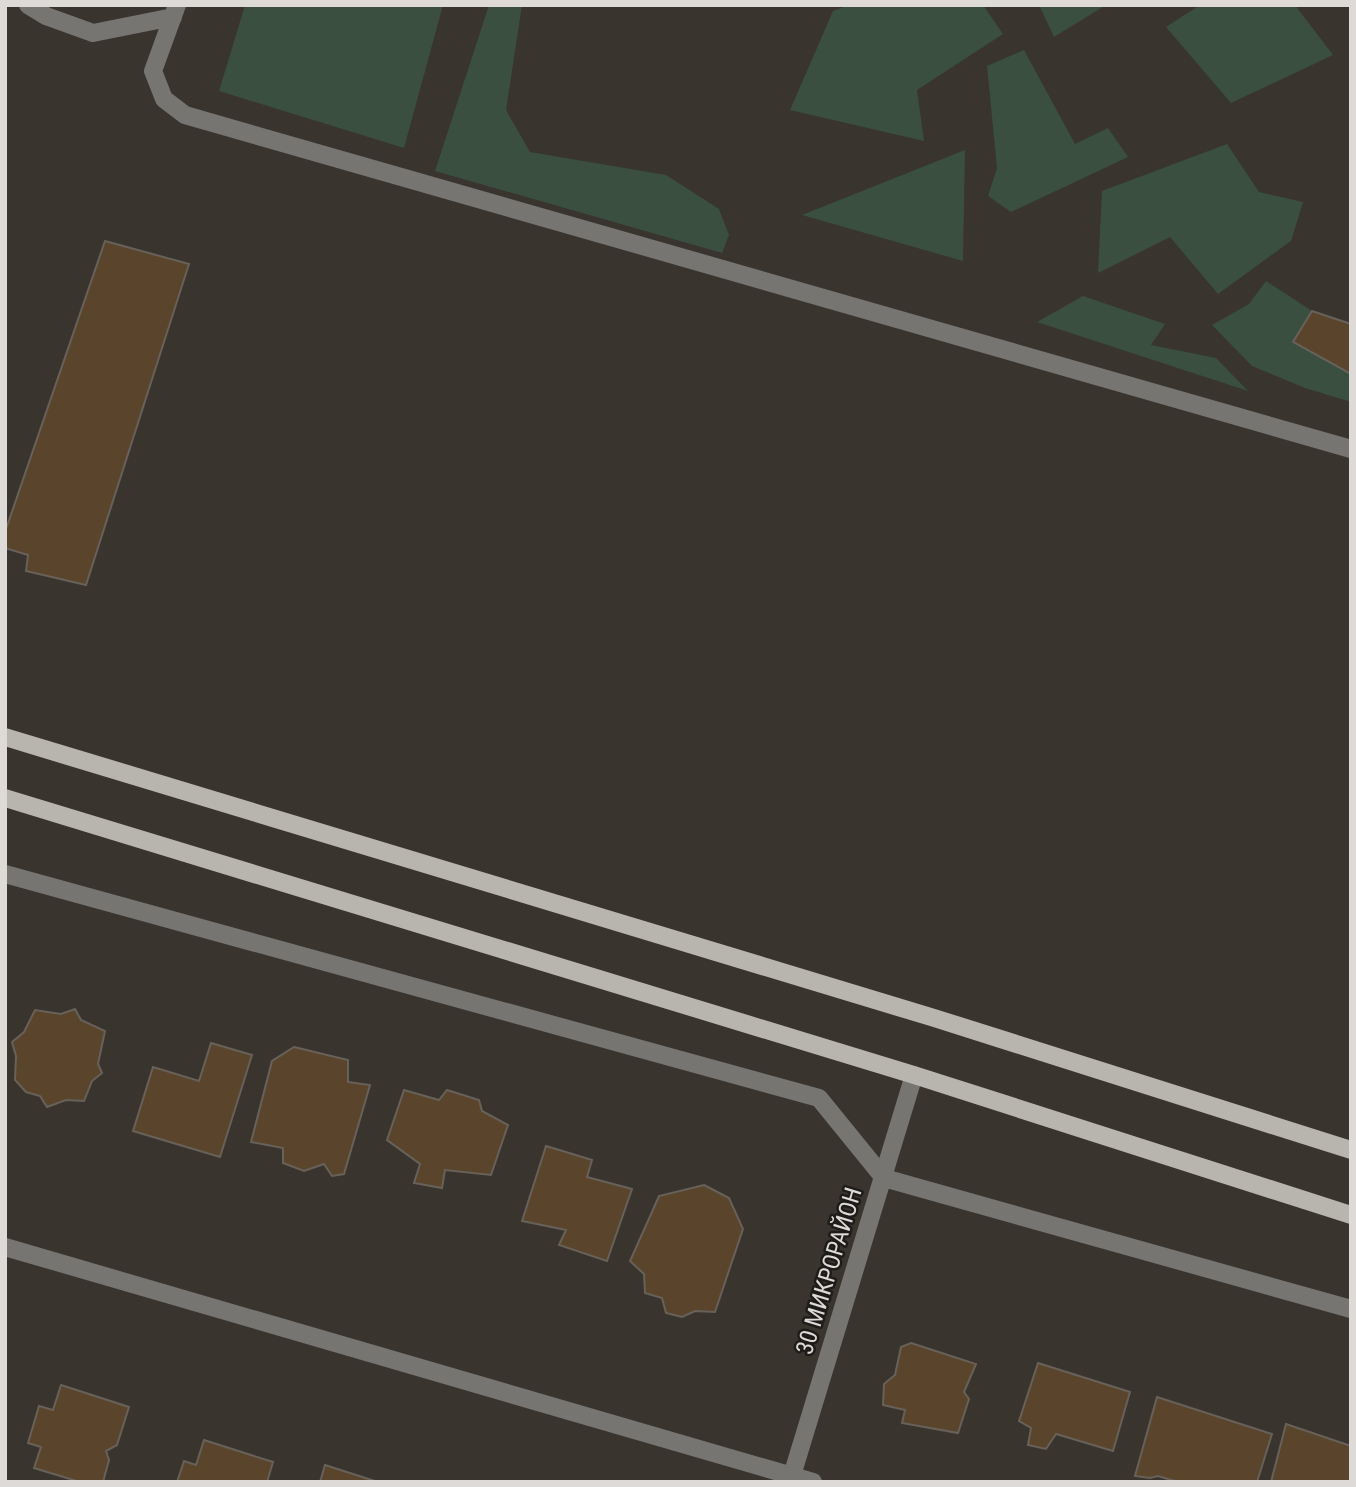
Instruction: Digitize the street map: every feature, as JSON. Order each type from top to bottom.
[{"type":"main road","points":[[5,737],[944,1021],[1351,1150]]},
{"type":"main road","points":[[5,798],[914,1075],[1351,1215]]},
{"type":"street","points":[[28,5],[46,16],[93,33],[175,11]]},
{"type":"street","points":[[175,11],[153,72],[164,99],[185,115],[1351,449]]},
{"type":"street","points":[[5,874],[819,1098],[884,1178],[1351,1310]]},
{"type":"street","name":"30 МИКРОРАЙОН","points":[[791,1479],[914,1075]]},
{"type":"street","points":[[5,1247],[791,1479],[813,1482]]},
{"type":"green space","points":[[245,5],[443,5],[404,148],[219,91]]},
{"type":"green space","points":[[489,5],[522,5],[506,110],[530,152],[666,175],[719,209],[729,235],[722,253],[435,171]]},
{"type":"green space","points":[[849,5],[983,5],[1003,34],[917,90],[924,141],[790,110],[833,11]]},
{"type":"green space","points":[[1039,5],[1106,5],[1054,37]]},
{"type":"green space","points":[[1200,5],[1295,5],[1333,55],[1231,103],[1166,27]]},
{"type":"green space","points":[[1024,50],[1075,144],[1108,128],[1128,157],[1011,212],[988,196],[997,168],[987,66]]},
{"type":"green space","points":[[1227,144],[1259,192],[1303,202],[1291,241],[1218,294],[1170,237],[1098,273],[1102,191]]},
{"type":"green space","points":[[965,150],[963,261],[802,215]]},
{"type":"green space","points":[[1266,281],[1312,311],[1351,324],[1351,402],[1305,388],[1252,366],[1212,325],[1249,304]]},
{"type":"green space","points":[[1083,296],[1165,324],[1151,345],[1216,358],[1248,391],[1037,322]]},
{"type":"building","points":[[105,241],[189,264],[86,585],[26,571],[28,555],[5,548],[5,532]]},
{"type":"building","points":[[1312,311],[1351,324],[1351,374],[1293,342]]},
{"type":"building","points":[[75,1009],[81,1020],[105,1031],[98,1064],[102,1073],[92,1081],[84,1101],[66,1100],[47,1107],[40,1096],[26,1092],[15,1080],[16,1056],[12,1042],[24,1032],[35,1010],[61,1014]]},
{"type":"building","points":[[211,1043],[252,1055],[220,1157],[133,1131],[153,1067],[199,1081]]},
{"type":"building","points":[[294,1047],[348,1060],[348,1082],[370,1085],[344,1174],[332,1176],[324,1164],[304,1171],[283,1163],[283,1148],[251,1142],[272,1061]]},
{"type":"building","points":[[404,1090],[439,1100],[447,1090],[479,1100],[482,1111],[508,1125],[491,1175],[445,1170],[442,1188],[414,1183],[420,1164],[387,1140]]},
{"type":"building","points":[[546,1146],[592,1160],[587,1177],[632,1189],[607,1261],[559,1245],[566,1230],[522,1221]]},
{"type":"building","points":[[704,1185],[729,1198],[743,1229],[715,1312],[695,1311],[682,1317],[666,1313],[662,1298],[645,1293],[644,1274],[630,1261],[659,1196]]},
{"type":"building","points":[[911,1343],[976,1364],[964,1392],[969,1399],[958,1433],[902,1423],[905,1410],[883,1405],[884,1384],[895,1375],[901,1347]]},
{"type":"building","points":[[1038,1363],[1130,1392],[1113,1451],[1056,1434],[1046,1449],[1028,1445],[1031,1428],[1019,1421]]},
{"type":"building","points":[[61,1385],[129,1407],[117,1445],[106,1451],[109,1460],[103,1482],[80,1482],[34,1468],[41,1447],[28,1443],[39,1406],[53,1410]]},
{"type":"building","points":[[1157,1397],[1272,1434],[1257,1482],[1178,1482],[1158,1476],[1135,1476]]},
{"type":"building","points":[[1286,1424],[1351,1446],[1351,1482],[1271,1482]]},
{"type":"building","points":[[204,1440],[273,1462],[267,1482],[177,1482],[184,1461],[196,1465]]},
{"type":"building","points":[[325,1465],[378,1482],[320,1482]]}]
